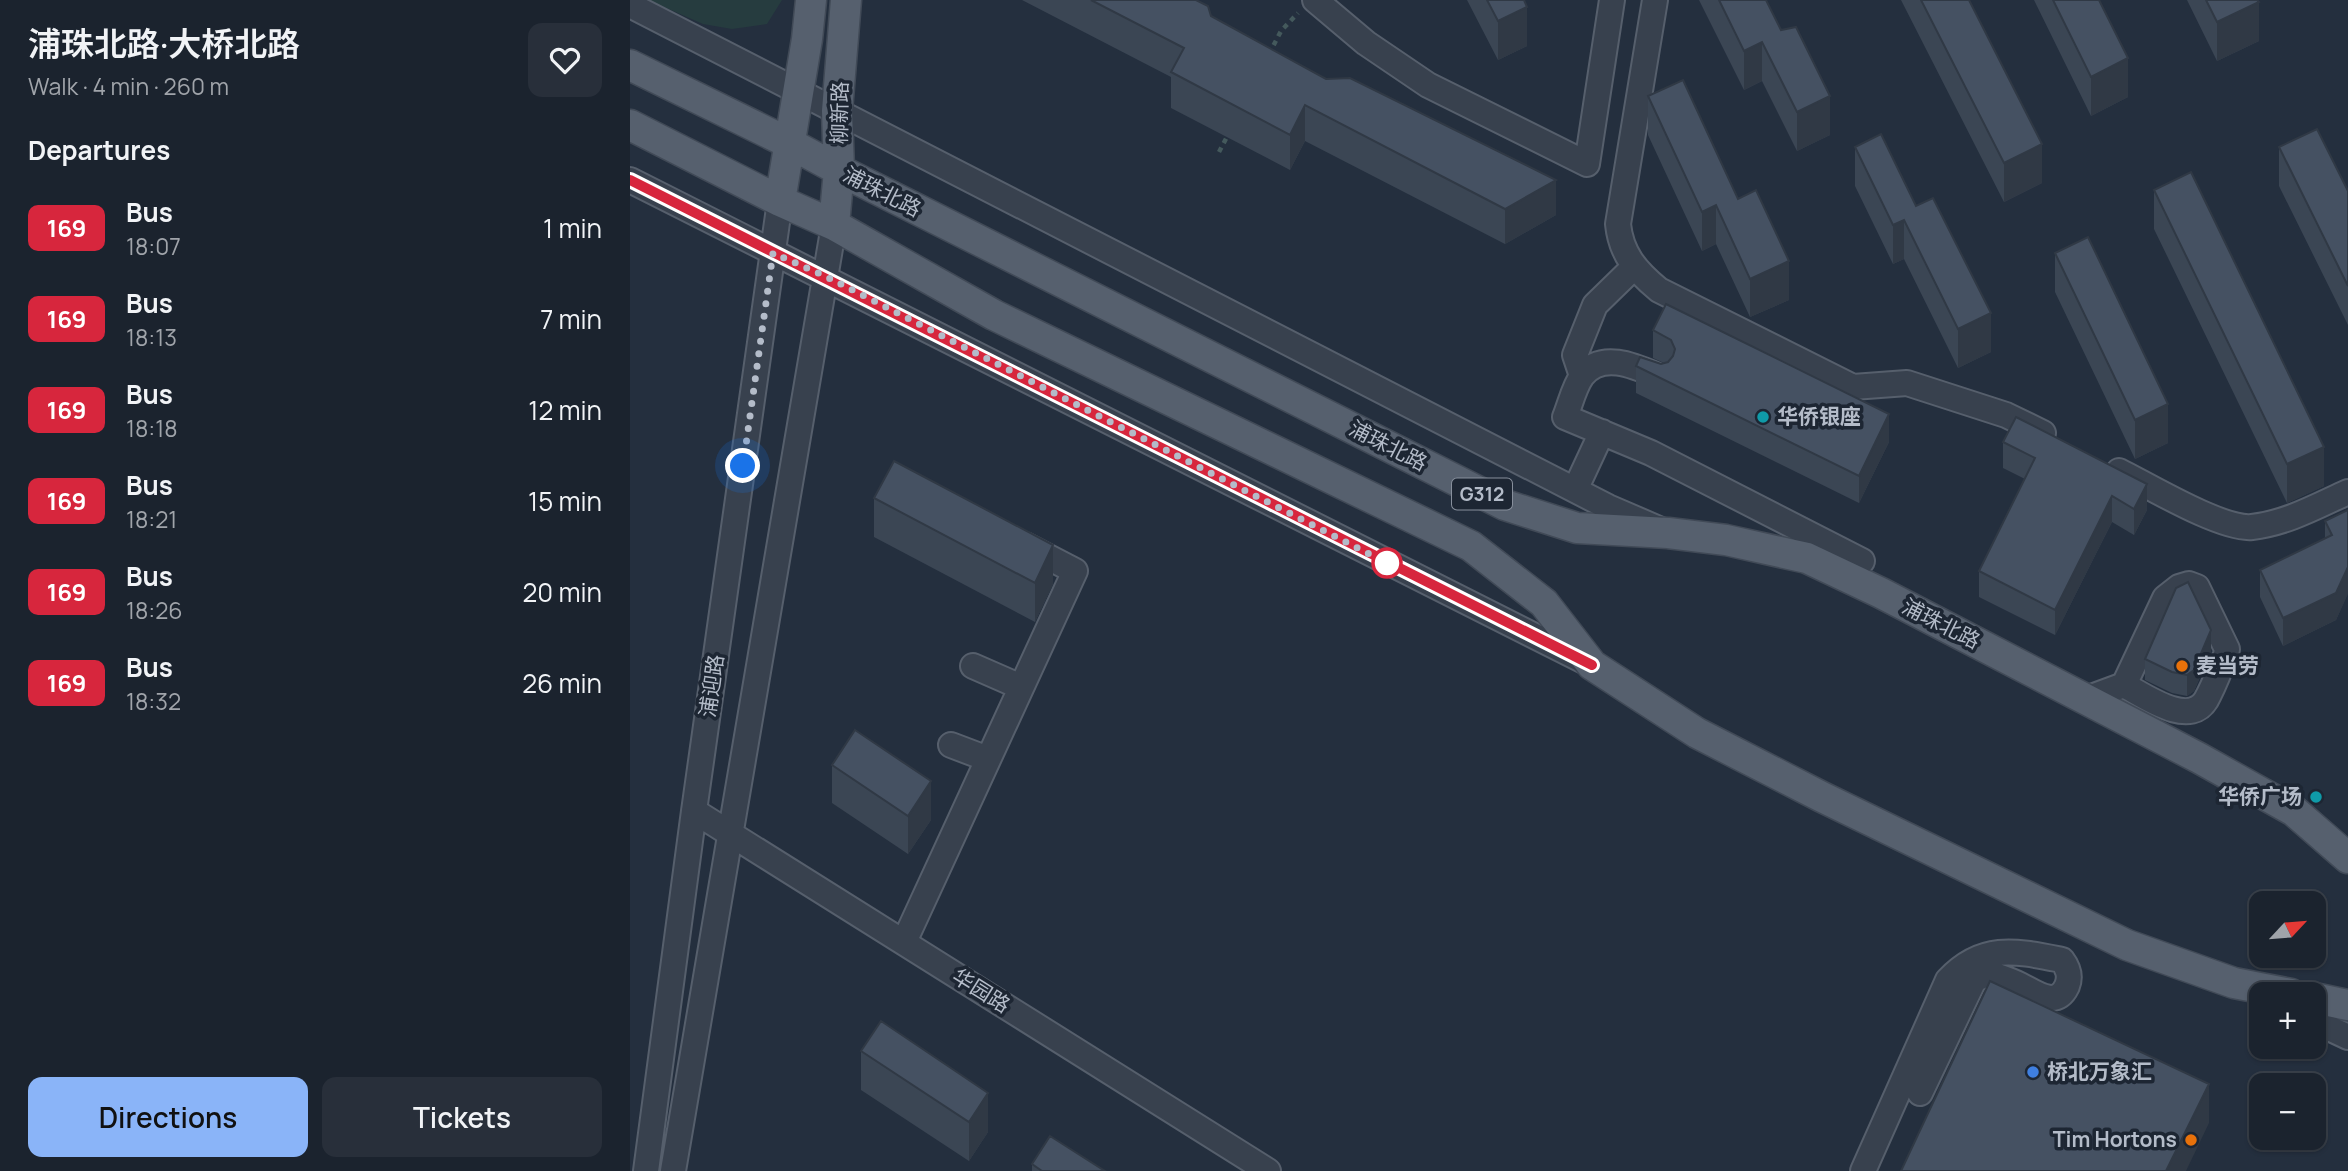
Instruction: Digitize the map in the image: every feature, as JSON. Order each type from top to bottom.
[{"type":"main road","name":"柳新路","points":[[780,201],[811,0]]},
{"type":"main road","name":"柳新路","points":[[834,225],[839,170],[837,111],[846,0]]},
{"type":"main road","name":"浦珠北路","points":[[630,65],[1505,505],[1577,528],[1668,533],[1726,540],[1807,558],[1881,593],[2086,699],[2294,811],[2348,858]]},
{"type":"main road","name":"G312","points":[[630,125],[780,201],[834,225],[994,315],[1471,546],[1544,603],[1592,665],[1697,733],[2127,946],[2249,986]]},
{"type":"main road","points":[[2326,1000],[2348,1005]]},
{"type":"street","points":[[1309,4],[1427,85],[1587,164],[1612,0]]},
{"type":"street","points":[[1655,0],[1618,224],[1628,259],[1640,275],[1659,290],[1853,387],[1907,383],[2007,415],[2067,445]]},
{"type":"street","points":[[630,5],[1575,490],[1668,533]]},
{"type":"street","points":[[630,180],[1592,665]]},
{"type":"street","name":"浦迎路","points":[[646,1171],[780,201]]},
{"type":"street","name":"浦迎路","points":[[673,1171],[834,225]]},
{"type":"street","points":[[1582,376],[1575,355],[1595,305],[1634,267]]},
{"type":"street","points":[[1660,377],[1626,362],[1595,365],[1582,376],[1565,417],[1651,453],[1862,561]]},
{"type":"street","points":[[1575,490],[1602,432]]},
{"type":"street","points":[[2103,463],[2223,522],[2250,527],[2285,520],[2348,492]]},
{"type":"street","points":[[904,942],[1074,570],[1003,534]]},
{"type":"street","points":[[2086,699],[2124,685],[2165,598],[2179,587],[2189,584],[2197,587],[2227,649],[2206,701],[2193,711],[2178,712],[2124,685]]},
{"type":"street","points":[[973,666],[1021,687]]},
{"type":"street","points":[[951,745],[988,759]]},
{"type":"street","name":"华园路","points":[[694,811],[1268,1171]]},
{"type":"street","points":[[1863,1171],[1948,980],[1954,973],[1983,954],[2022,952],[2062,960],[2067,968],[2069,981],[2063,993],[2054,998],[2041,998],[2007,979],[1989,973],[1974,980],[1920,1093]]},
{"type":"street","points":[[2234,983],[2249,990]]},
{"type":"street","points":[[2326,1027],[2348,1037]]},
{"type":"path","points":[[1268,55],[1281,31],[1309,4]]},
{"type":"path","points":[[1219,152],[1231,128]]},
{"type":"green space","points":[[648,0],[782,0],[767,24],[732,29],[703,24]]},
{"type":"building","points":[[1091,0],[1196,0],[1208,6],[1211,16],[1326,79],[1350,78],[1556,180],[1505,209],[1305,105],[1290,135],[1171,72],[1184,48]]},
{"type":"building","points":[[1487,0],[1524,0],[1527,7],[1498,21]]},
{"type":"building","points":[[1719,0],[1766,0],[1781,30],[1796,27],[1830,96],[1797,112],[1762,42],[1744,51]]},
{"type":"building","points":[[1921,0],[1969,0],[2042,144],[2004,163]]},
{"type":"building","points":[[2053,0],[2099,0],[2128,58],[2091,77]]},
{"type":"building","points":[[2206,0],[2257,0],[2259,2],[2217,22]]},
{"type":"building","points":[[1683,80],[1738,199],[1756,190],[1789,261],[1750,279],[1716,205],[1702,212],[1648,96]]},
{"type":"building","points":[[2317,129],[2348,191],[2348,286],[2279,147]]},
{"type":"building","points":[[1881,134],[1916,206],[1933,198],[1991,313],[1958,329],[1904,220],[1893,225],[1855,147]]},
{"type":"building","points":[[2191,172],[2324,447],[2287,464],[2154,190]]},
{"type":"building","points":[[2088,237],[2168,404],[2135,420],[2055,253]]},
{"type":"building","points":[[1666,304],[1889,414],[1859,476],[1636,366],[1640,357],[1661,364],[1668,362],[1673,356],[1675,349],[1671,340],[1653,330]]},
{"type":"building","points":[[2016,417],[2147,484],[2134,509],[2112,496],[2055,610],[1979,571],[2035,458],[2003,442]]},
{"type":"building","points":[[894,461],[1053,545],[1035,583],[874,498]]},
{"type":"building","points":[[2348,510],[2348,567],[2336,593],[2283,618],[2260,570],[2332,535],[2325,521]]},
{"type":"building","points":[[2188,582],[2211,630],[2194,670],[2187,675],[2172,672],[2145,659],[2176,588]]},
{"type":"building","points":[[855,730],[931,781],[908,816],[832,765]]},
{"type":"building","name":"桥北万象汇","points":[[1990,981],[2209,1084],[2166,1171],[1901,1171]]},
{"type":"building","points":[[881,1021],[988,1093],[969,1122],[861,1051]]},
{"type":"building","points":[[1050,1136],[1105,1171],[1042,1171],[1032,1164]]},
{"type":"bus line","name":"169","points":[[630,180],[1592,665]]},
{"type":"place","name":"华侨银座","points":[[1763,417]]},
{"type":"place","name":"麦当劳","points":[[2182,666]]},
{"type":"place","name":"华侨广场","points":[[2316,797]]},
{"type":"place","name":"桥北万象汇","points":[[2033,1072]]},
{"type":"place","name":"Tim Hortons","points":[[2191,1140]]},
{"type":"route","points":[[743,466],[773,253],[825,276],[1387,563]]}]
